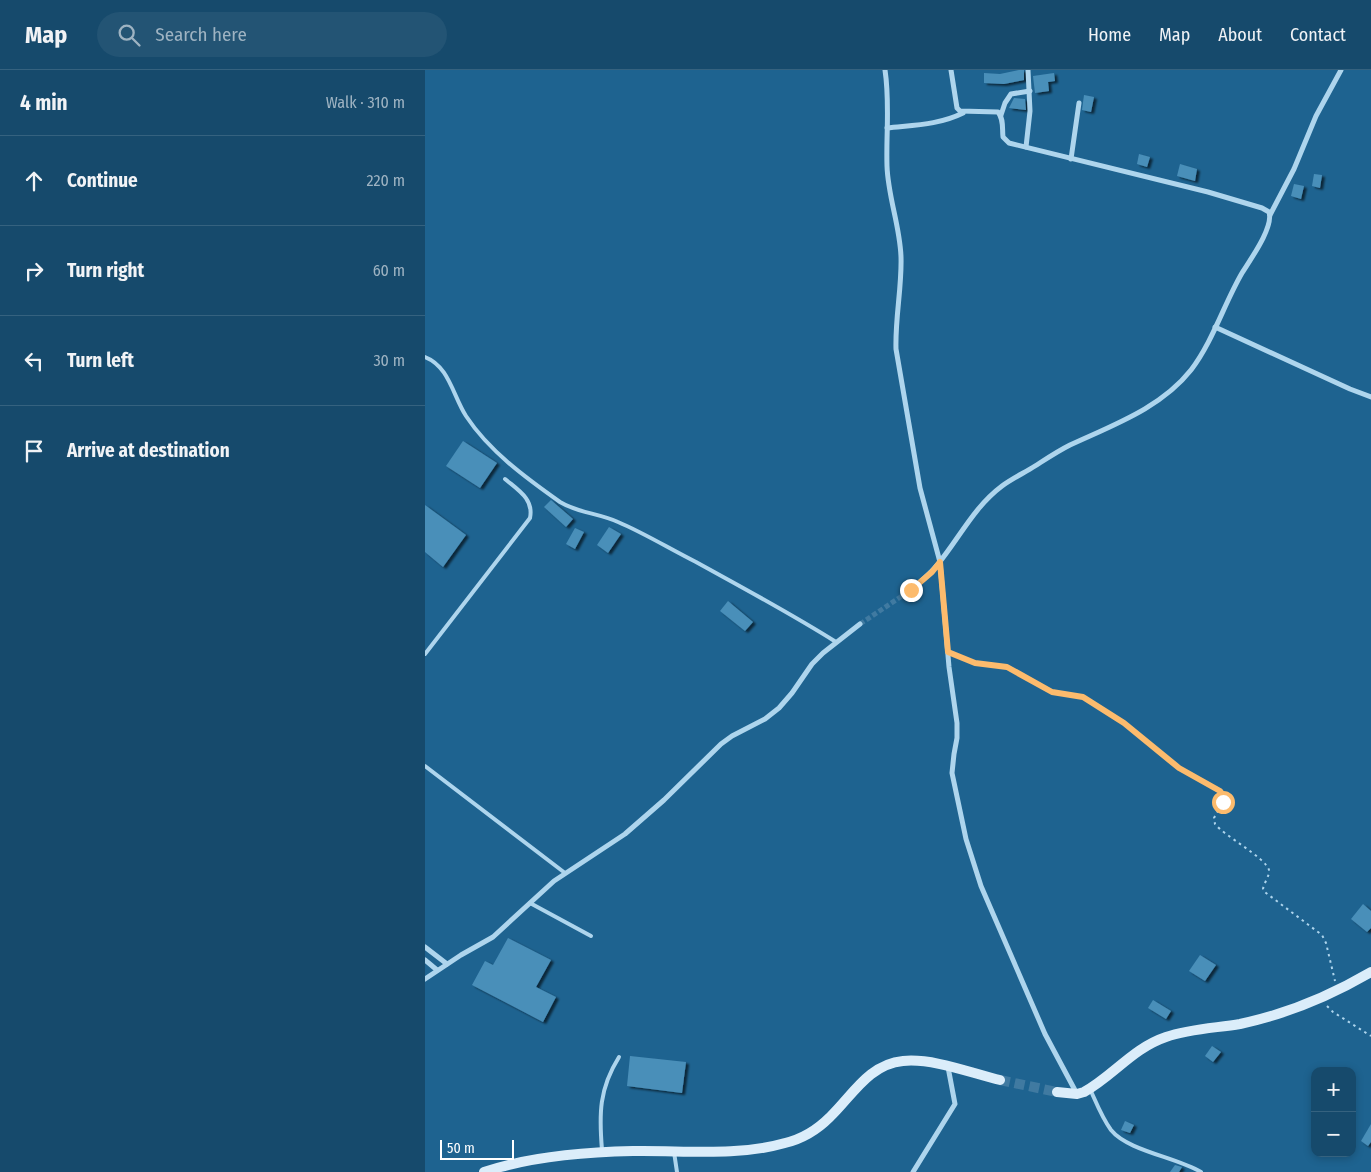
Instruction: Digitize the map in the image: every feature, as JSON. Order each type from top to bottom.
[{"type":"street","points":[[885,70],[888,93],[887,160],[889,190],[899,235],[901,255],[895,331],[896,348],[920,488],[940,562],[957,723],[952,773],[973,863],[981,886],[1027,993],[1057,1058],[1077,1094]]},
{"type":"street","points":[[951,70],[957,108],[963,112]]},
{"type":"street","points":[[1026,147],[1030,91],[1028,70]]},
{"type":"street","points":[[911,590],[932,572],[981,504],[1003,486],[1069,446],[1122,422],[1163,397],[1191,370],[1268,227],[1270,217],[1288,183],[1316,116],[1341,70]]},
{"type":"street","points":[[1030,91],[1011,94],[1005,103],[1001,115],[1005,141],[1208,192],[1262,208],[1269,212],[1270,217]]},
{"type":"street","points":[[1071,159],[1079,103]]},
{"type":"street","points":[[887,128],[931,123],[953,118],[963,112],[993,111],[1001,115]]},
{"type":"street","points":[[1215,327],[1371,397]]},
{"type":"street","points":[[425,979],[493,937],[554,881],[625,834],[664,800],[721,744],[732,736],[765,719],[779,708],[812,664],[836,642],[860,624]]},
{"type":"street","points":[[425,946],[447,964]]},
{"type":"street","points":[[425,960],[437,970]]},
{"type":"street","points":[[1057,1092],[1077,1094],[1090,1089],[1136,1052],[1148,1044],[1167,1036],[1243,1023],[1292,1010],[1320,999],[1371,972]]},
{"type":"street","points":[[484,1172],[551,1157],[602,1152],[737,1151],[784,1144],[802,1138],[818,1128],[875,1071],[889,1064],[903,1061],[948,1067],[1000,1080]]},
{"type":"street","points":[[913,1172],[955,1104],[948,1067]]},
{"type":"lane","points":[[425,357],[439,365],[444,372],[455,398],[477,431],[496,451],[560,502],[583,513],[616,521],[648,537],[753,593],[836,642]]},
{"type":"lane","points":[[425,654],[530,518],[532,511],[530,503],[523,494],[505,479]]},
{"type":"lane","points":[[425,766],[565,873]]},
{"type":"lane","points":[[530,904],[591,936]]},
{"type":"lane","points":[[602,1152],[601,1104],[603,1090],[619,1057]]},
{"type":"lane","points":[[1090,1089],[1105,1120],[1117,1136],[1137,1147],[1169,1157],[1201,1172]]},
{"type":"lane","points":[[674,1151],[677,1172]]},
{"type":"path","points":[[948,652],[975,663],[1007,667],[1052,692],[1083,697],[1124,723],[1179,768],[1220,791],[1224,800],[1214,818],[1215,824],[1248,849],[1268,868],[1269,873],[1263,889],[1266,893],[1322,935],[1330,956],[1336,991]]},
{"type":"path","points":[[1320,999],[1333,1012],[1371,1036]]},
{"type":"building","points":[[1024,70],[1024,80],[1004,84],[984,83],[984,73],[1000,74]]},
{"type":"building","points":[[1054,73],[1055,81],[1048,82],[1049,91],[1035,93],[1033,76]]},
{"type":"building","points":[[1084,95],[1094,97],[1091,112],[1082,110]]},
{"type":"building","points":[[1014,98],[1025,99],[1026,110],[1009,108]]},
{"type":"building","points":[[1139,154],[1150,157],[1147,167],[1137,164]]},
{"type":"building","points":[[1180,164],[1197,169],[1195,181],[1177,176]]},
{"type":"building","points":[[1314,174],[1322,175],[1320,188],[1312,186]]},
{"type":"building","points":[[1294,184],[1304,186],[1301,199],[1291,196]]},
{"type":"building","points":[[463,441],[497,463],[480,488],[446,466]]},
{"type":"building","points":[[551,500],[573,519],[566,527],[544,507]]},
{"type":"building","points":[[425,505],[466,535],[443,567],[425,552]]},
{"type":"building","points":[[609,527],[621,534],[608,553],[597,545]]},
{"type":"building","points":[[575,528],[584,532],[575,549],[566,544]]},
{"type":"building","points":[[728,601],[753,622],[745,631],[720,611]]},
{"type":"building","points":[[1363,904],[1371,911],[1371,928],[1367,932],[1351,919]]},
{"type":"building","points":[[508,938],[551,960],[536,987],[556,997],[543,1022],[472,985],[485,961],[493,965]]},
{"type":"building","points":[[1200,955],[1216,965],[1205,981],[1189,971]]},
{"type":"building","points":[[1153,1000],[1171,1011],[1166,1019],[1148,1008]]},
{"type":"building","points":[[1212,1046],[1221,1052],[1213,1062],[1205,1056]]},
{"type":"building","points":[[630,1056],[686,1062],[682,1093],[627,1086]]},
{"type":"building","points":[[1125,1121],[1134,1125],[1130,1133],[1121,1130]]},
{"type":"building","points":[[1371,1124],[1371,1142],[1368,1146],[1361,1141]]},
{"type":"building","points":[[1175,1165],[1182,1167],[1179,1172],[1170,1172]]},
{"type":"tunnel","points":[[860,624],[911,590]]},
{"type":"tunnel","points":[[1000,1080],[1057,1092]]},
{"type":"route","points":[[911,590],[932,572],[940,562],[948,652],[975,663],[1007,667],[1052,692],[1083,697],[1124,723],[1179,768],[1220,791],[1223,795],[1223,802]]}]
